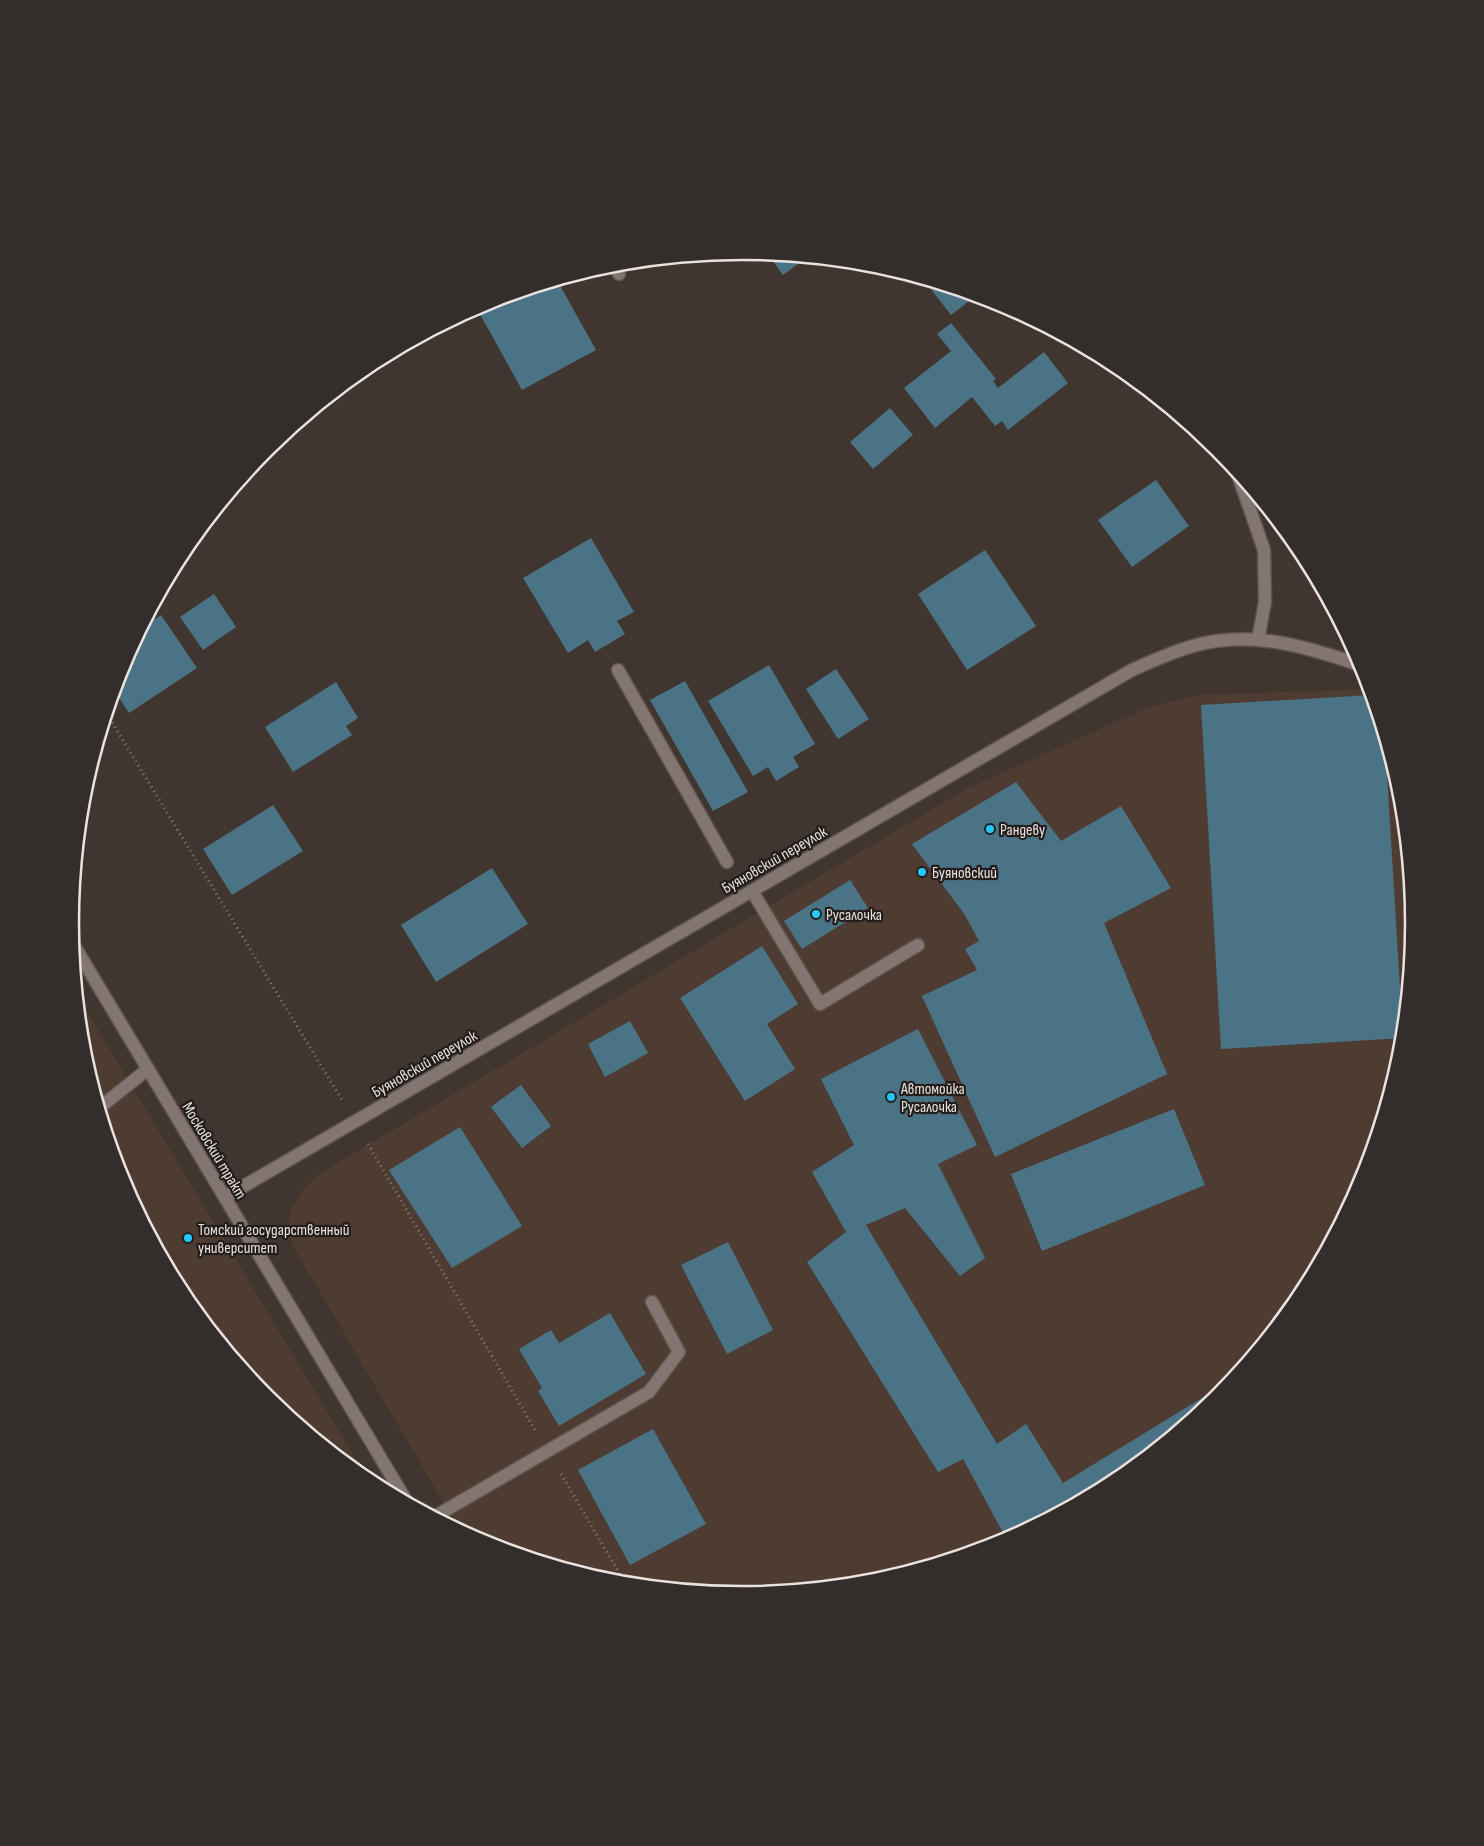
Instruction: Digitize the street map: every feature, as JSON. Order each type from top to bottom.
[{"type":"street","points":[[1242,488],[1264,550],[1265,602],[1258,640]]},
{"type":"street","name":"Буяновский переулок","points":[[225,1197],[1132,670],[1195,646],[1231,639],[1290,643],[1318,650],[1352,662]]},
{"type":"street","points":[[618,670],[727,862]]},
{"type":"street","points":[[752,891],[820,1004],[918,944]]},
{"type":"street","name":"Московский тракт","points":[[80,955],[402,1492]]},
{"type":"street","points":[[104,1104],[148,1069]]},
{"type":"street","points":[[440,1513],[649,1392],[679,1352],[652,1302]]},
{"type":"path","points":[[111,720],[355,1122],[620,1575]]},
{"type":"shaded area","points":[[1362,689],[1383,751],[1393,794],[1400,836],[1404,880],[1404,966],[1400,1010],[1383,1095],[1370,1136],[1355,1177],[1316,1255],[1268,1327],[1241,1360],[1179,1422],[1146,1449],[1074,1497],[996,1536],[914,1564],[871,1574],[829,1581],[785,1585],[699,1585],[655,1581],[570,1564],[488,1536],[454,1520],[292,1244],[289,1222],[292,1207],[302,1191],[316,1176],[966,789],[1149,707],[1199,695]]},
{"type":"shaded area","name":"Томский государственный университет","points":[[84,1006],[358,1463],[305,1422],[243,1360],[216,1327],[168,1255],[129,1177],[114,1136],[101,1095],[91,1052]]},
{"type":"building","points":[[773,261],[800,262],[783,275]]},
{"type":"building","points":[[560,285],[596,350],[522,390],[480,314]]},
{"type":"building","points":[[929,287],[970,300],[951,315]]},
{"type":"building","points":[[951,323],[996,379],[993,381],[998,388],[1044,352],[1068,383],[1008,430],[1002,421],[995,426],[972,397],[935,428],[904,388],[951,351],[937,334]]},
{"type":"building","points":[[890,408],[913,435],[873,469],[850,442]]},
{"type":"building","points":[[1156,480],[1189,526],[1132,567],[1098,520]]},
{"type":"building","points":[[591,538],[634,612],[617,621],[625,634],[595,652],[588,640],[568,653],[523,578]]},
{"type":"building","points":[[985,550],[1036,626],[967,670],[918,594]]},
{"type":"building","points":[[214,594],[236,627],[203,650],[180,617]]},
{"type":"building","points":[[161,615],[197,668],[129,713],[119,697],[129,669],[152,621]]},
{"type":"building","points":[[769,665],[815,744],[793,757],[799,767],[776,781],[768,767],[753,776],[708,701]]},
{"type":"building","points":[[836,669],[869,719],[838,739],[806,689]]},
{"type":"building","points":[[685,681],[748,792],[713,811],[650,700]]},
{"type":"building","points":[[336,682],[358,718],[346,726],[352,735],[293,772],[265,727]]},
{"type":"building","points":[[1365,695],[1387,766],[1401,1001],[1395,1038],[1221,1049],[1201,705]]},
{"type":"building","points":[[1016,782],[1061,841],[1121,806],[1171,888],[1104,923],[1167,1074],[995,1157],[922,996],[977,970],[965,949],[979,941],[965,915],[912,844]]},
{"type":"building","points":[[273,805],[303,851],[232,895],[203,849]]},
{"type":"building","points":[[492,868],[528,924],[436,982],[401,925]]},
{"type":"building","points":[[850,880],[868,908],[802,949],[784,921]]},
{"type":"building","points":[[762,946],[798,1004],[767,1024],[795,1069],[745,1101],[680,998]]},
{"type":"building","points":[[630,1021],[648,1053],[605,1077],[588,1044]]},
{"type":"building","points":[[918,1029],[977,1145],[938,1164],[985,1258],[960,1276],[905,1208],[866,1225],[997,1444],[1026,1424],[1063,1483],[1210,1393],[1146,1449],[1110,1474],[1074,1497],[1003,1533],[963,1459],[938,1472],[807,1262],[846,1232],[812,1172],[854,1145],[821,1079]]},
{"type":"building","points":[[521,1085],[551,1126],[522,1148],[491,1107]]},
{"type":"building","points":[[1174,1109],[1205,1185],[1042,1251],[1011,1174]]},
{"type":"building","points":[[460,1127],[522,1226],[452,1268],[389,1170]]},
{"type":"building","points":[[728,1242],[773,1330],[727,1354],[681,1265]]},
{"type":"building","points":[[610,1313],[646,1374],[559,1426],[538,1391],[542,1388],[519,1349],[551,1330],[559,1343]]},
{"type":"building","points":[[653,1429],[706,1524],[630,1565],[578,1470]]},
{"type":"place","name":"Рандеву","points":[[990,829]]},
{"type":"place","name":"Буяновский","points":[[922,872]]},
{"type":"place","name":"Русалочка","points":[[816,914]]},
{"type":"place","name":"Автомойка Русалочка","points":[[891,1097]]},
{"type":"place","name":"Томский государственный университет","points":[[188,1238]]}]
